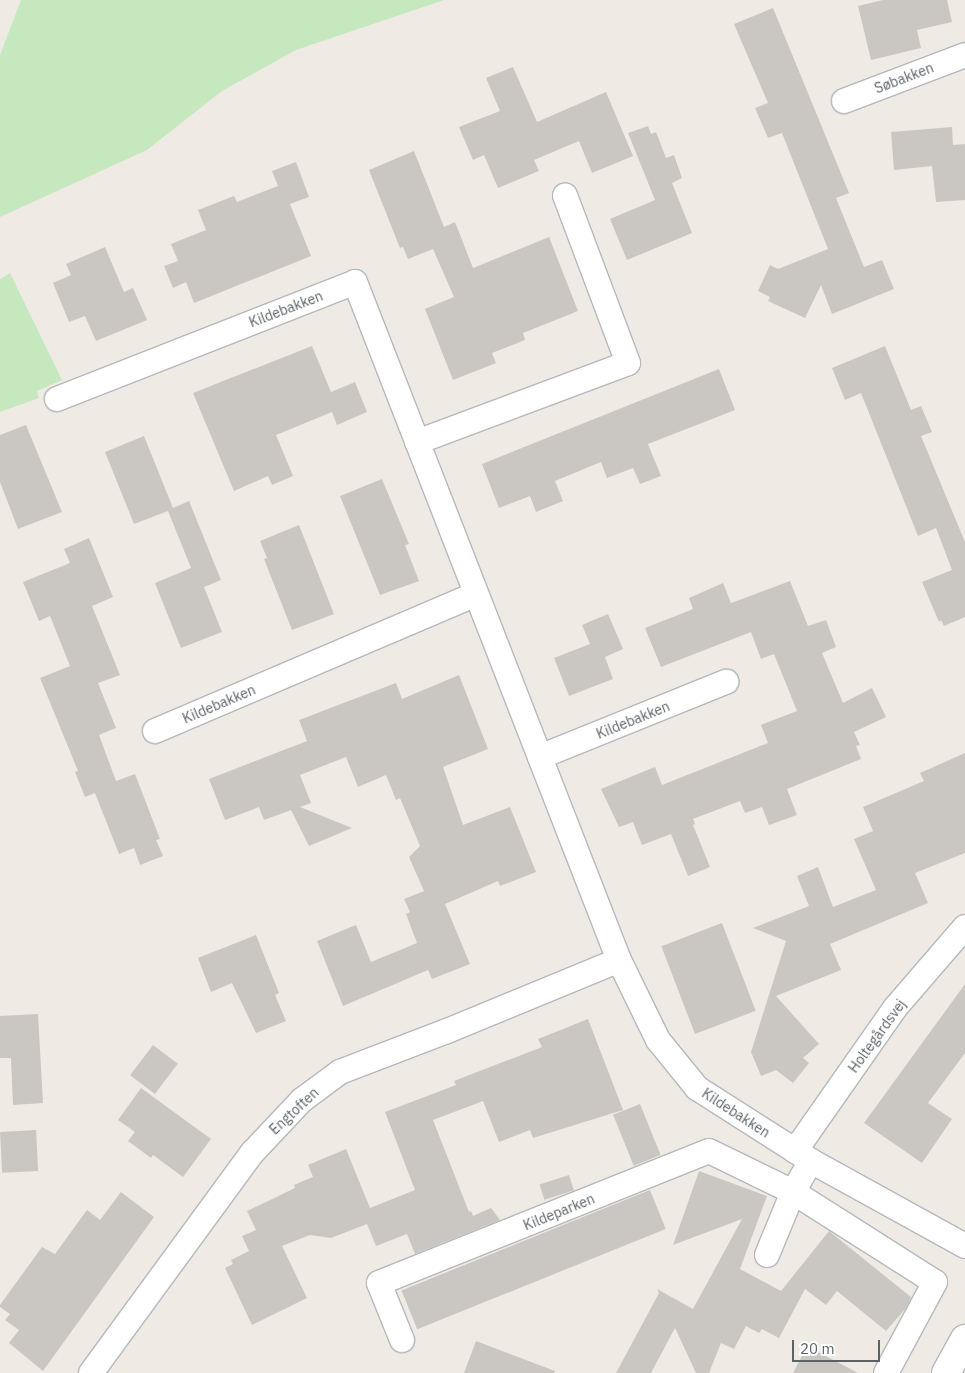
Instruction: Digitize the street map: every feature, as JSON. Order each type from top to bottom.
[{"type":"street","name":"Søbakken","points":[[844,101],[965,55]]},
{"type":"street","points":[[417,442],[628,363],[565,195]]},
{"type":"street","name":"Kildebakken","points":[[57,398],[355,282],[619,960],[658,1040],[697,1088],[803,1156],[965,1246]]},
{"type":"street","name":"Kildebakken","points":[[155,731],[476,594]]},
{"type":"street","name":"Kildebakken","points":[[540,758],[726,682]]},
{"type":"street","name":"Holtegårdsvej","points":[[803,1156],[895,1008],[965,927]]},
{"type":"street","name":"Engtoften","points":[[91,1373],[253,1152],[302,1100],[340,1072],[447,1031],[619,960]]},
{"type":"street","name":"Kildeparken","points":[[402,1340],[379,1283],[709,1151],[793,1192],[935,1282],[886,1373]]},
{"type":"street","points":[[767,1255],[793,1192],[803,1156]]},
{"type":"street","points":[[946,1373],[965,1339]]},
{"type":"green space","points":[[21,0],[444,0],[296,50],[222,91],[147,150],[0,217],[0,55]]},
{"type":"green space","points":[[10,273],[62,380],[37,391],[39,398],[0,412],[0,279]]},
{"type":"building","points":[[883,0],[947,0],[952,22],[917,30],[921,48],[871,60],[858,6]]},
{"type":"building","points":[[773,8],[849,193],[836,198],[864,267],[882,260],[894,289],[832,314],[821,285],[805,318],[768,301],[770,297],[758,291],[770,265],[778,269],[828,249],[782,133],[768,138],[755,108],[768,103],[734,24]]},
{"type":"building","points":[[513,67],[537,122],[606,92],[633,156],[592,173],[579,141],[534,160],[539,171],[498,188],[484,155],[473,160],[459,127],[500,111],[486,78]]},
{"type":"building","points":[[648,126],[651,134],[656,132],[666,158],[674,155],[682,178],[672,183],[692,233],[627,260],[610,219],[655,200],[628,133]]},
{"type":"building","points":[[952,127],[953,145],[965,144],[965,200],[936,202],[932,166],[894,170],[891,132]]},
{"type":"building","points":[[414,151],[444,227],[455,222],[473,268],[549,237],[578,311],[523,333],[525,340],[492,353],[496,363],[453,380],[425,309],[454,297],[433,249],[408,259],[403,247],[400,248],[369,170]]},
{"type":"building","points":[[296,162],[309,197],[290,204],[311,256],[194,303],[186,282],[173,288],[164,266],[178,261],[171,244],[206,230],[198,210],[234,196],[237,202],[278,186],[272,171]]},
{"type":"building","points":[[105,247],[124,292],[133,288],[147,320],[96,341],[85,316],[69,322],[53,283],[71,275],[66,264]]},
{"type":"building","points":[[312,346],[331,392],[355,382],[367,412],[337,425],[332,412],[276,435],[293,476],[272,485],[268,476],[234,491],[193,393]]},
{"type":"building","points":[[885,346],[911,410],[921,406],[932,432],[921,436],[965,542],[965,617],[944,626],[941,620],[939,622],[922,582],[952,570],[936,528],[918,536],[861,393],[845,400],[832,368]]},
{"type":"building","points":[[719,369],[735,410],[648,444],[661,476],[640,484],[633,468],[607,478],[601,462],[555,481],[563,501],[536,512],[530,496],[499,508],[482,464]]},
{"type":"building","points":[[26,425],[62,512],[18,529],[0,482],[0,435]]},
{"type":"building","points":[[144,436],[173,508],[189,501],[221,580],[204,587],[222,632],[181,648],[155,583],[191,568],[168,511],[134,524],[105,452]]},
{"type":"building","points":[[382,479],[409,544],[405,545],[419,581],[380,595],[340,496]]},
{"type":"building","points":[[299,525],[334,614],[292,630],[264,559],[267,558],[260,541]]},
{"type":"building","points":[[89,538],[113,597],[92,606],[120,675],[98,683],[116,728],[99,735],[116,781],[135,774],[160,839],[156,840],[163,856],[140,865],[134,848],[119,854],[95,793],[85,797],[75,772],[78,771],[40,678],[70,666],[50,616],[39,621],[23,582],[70,563],[64,549]]},
{"type":"building","points":[[790,581],[808,626],[826,620],[836,647],[822,653],[843,703],[872,688],[886,717],[854,732],[860,745],[856,746],[861,759],[787,789],[797,815],[769,825],[762,807],[745,813],[740,801],[693,819],[695,824],[693,825],[710,867],[688,876],[671,834],[642,845],[633,822],[619,827],[601,789],[655,767],[662,785],[768,743],[761,725],[797,711],[774,654],[761,659],[751,632],[661,667],[645,628],[693,609],[689,598],[723,583],[731,603]]},
{"type":"building","points":[[608,614],[623,649],[605,657],[613,679],[569,696],[554,658],[590,644],[582,625]]},
{"type":"building","points":[[459,675],[488,749],[443,767],[463,825],[510,807],[536,872],[500,886],[498,881],[445,904],[470,964],[432,979],[428,970],[343,1006],[317,941],[356,925],[371,962],[417,943],[406,914],[410,912],[404,899],[424,891],[409,857],[420,846],[400,798],[396,800],[386,775],[358,787],[346,757],[300,775],[311,803],[300,807],[352,828],[309,846],[291,810],[264,820],[259,807],[225,820],[209,779],[307,741],[299,720],[396,683],[402,699]]},
{"type":"building","points":[[965,753],[965,853],[915,873],[928,903],[830,944],[841,970],[776,996],[819,1044],[803,1058],[809,1063],[793,1083],[776,1070],[761,1076],[751,1052],[786,941],[753,928],[809,906],[797,876],[818,867],[833,907],[876,890],[854,839],[873,831],[863,807],[924,781],[920,773]]},
{"type":"building","points":[[722,923],[756,1011],[695,1034],[661,946]]},
{"type":"building","points":[[256,935],[279,993],[275,995],[286,1021],[256,1033],[232,983],[211,992],[198,958]]},
{"type":"building","points":[[965,984],[965,1053],[928,1103],[952,1119],[922,1163],[864,1123]]},
{"type":"building","points":[[38,1014],[43,1103],[13,1105],[11,1058],[0,1058],[0,1016]]},
{"type":"building","points":[[588,1019],[623,1110],[533,1138],[530,1130],[499,1142],[483,1101],[433,1120],[469,1212],[471,1211],[473,1216],[491,1208],[500,1220],[415,1254],[407,1234],[376,1246],[367,1224],[331,1238],[310,1235],[282,1246],[307,1298],[252,1325],[225,1268],[233,1264],[231,1260],[249,1251],[242,1236],[256,1230],[247,1211],[295,1188],[294,1185],[313,1177],[308,1165],[346,1149],[370,1208],[415,1190],[385,1112],[456,1085],[454,1081],[542,1047],[538,1039]]},
{"type":"building","points":[[153,1045],[178,1064],[155,1094],[130,1075]]},
{"type":"building","points":[[141,1088],[211,1139],[183,1177],[153,1155],[151,1158],[128,1141],[135,1132],[118,1120]]},
{"type":"building","points":[[640,1104],[661,1155],[634,1166],[613,1115]]},
{"type":"building","points":[[36,1130],[38,1171],[2,1173],[0,1132]]},
{"type":"building","points":[[699,1171],[767,1196],[740,1269],[781,1291],[829,1231],[911,1297],[906,1308],[886,1331],[837,1291],[826,1305],[805,1289],[779,1338],[762,1329],[759,1333],[746,1326],[734,1349],[721,1343],[709,1373],[696,1373],[675,1328],[651,1373],[616,1373],[659,1293],[657,1289],[693,1309],[742,1219],[673,1245]]},
{"type":"building","points":[[569,1175],[574,1190],[544,1200],[540,1185]]},
{"type":"building","points":[[650,1190],[666,1229],[417,1329],[402,1290]]},
{"type":"building","points":[[121,1192],[154,1217],[43,1371],[9,1343],[19,1330],[5,1320],[10,1314],[0,1305],[42,1247],[55,1254],[87,1210],[100,1220]]},
{"type":"building","points":[[476,1341],[555,1371],[554,1373],[464,1373]]},
{"type":"building","points":[[807,1346],[858,1373],[793,1373]]}]
